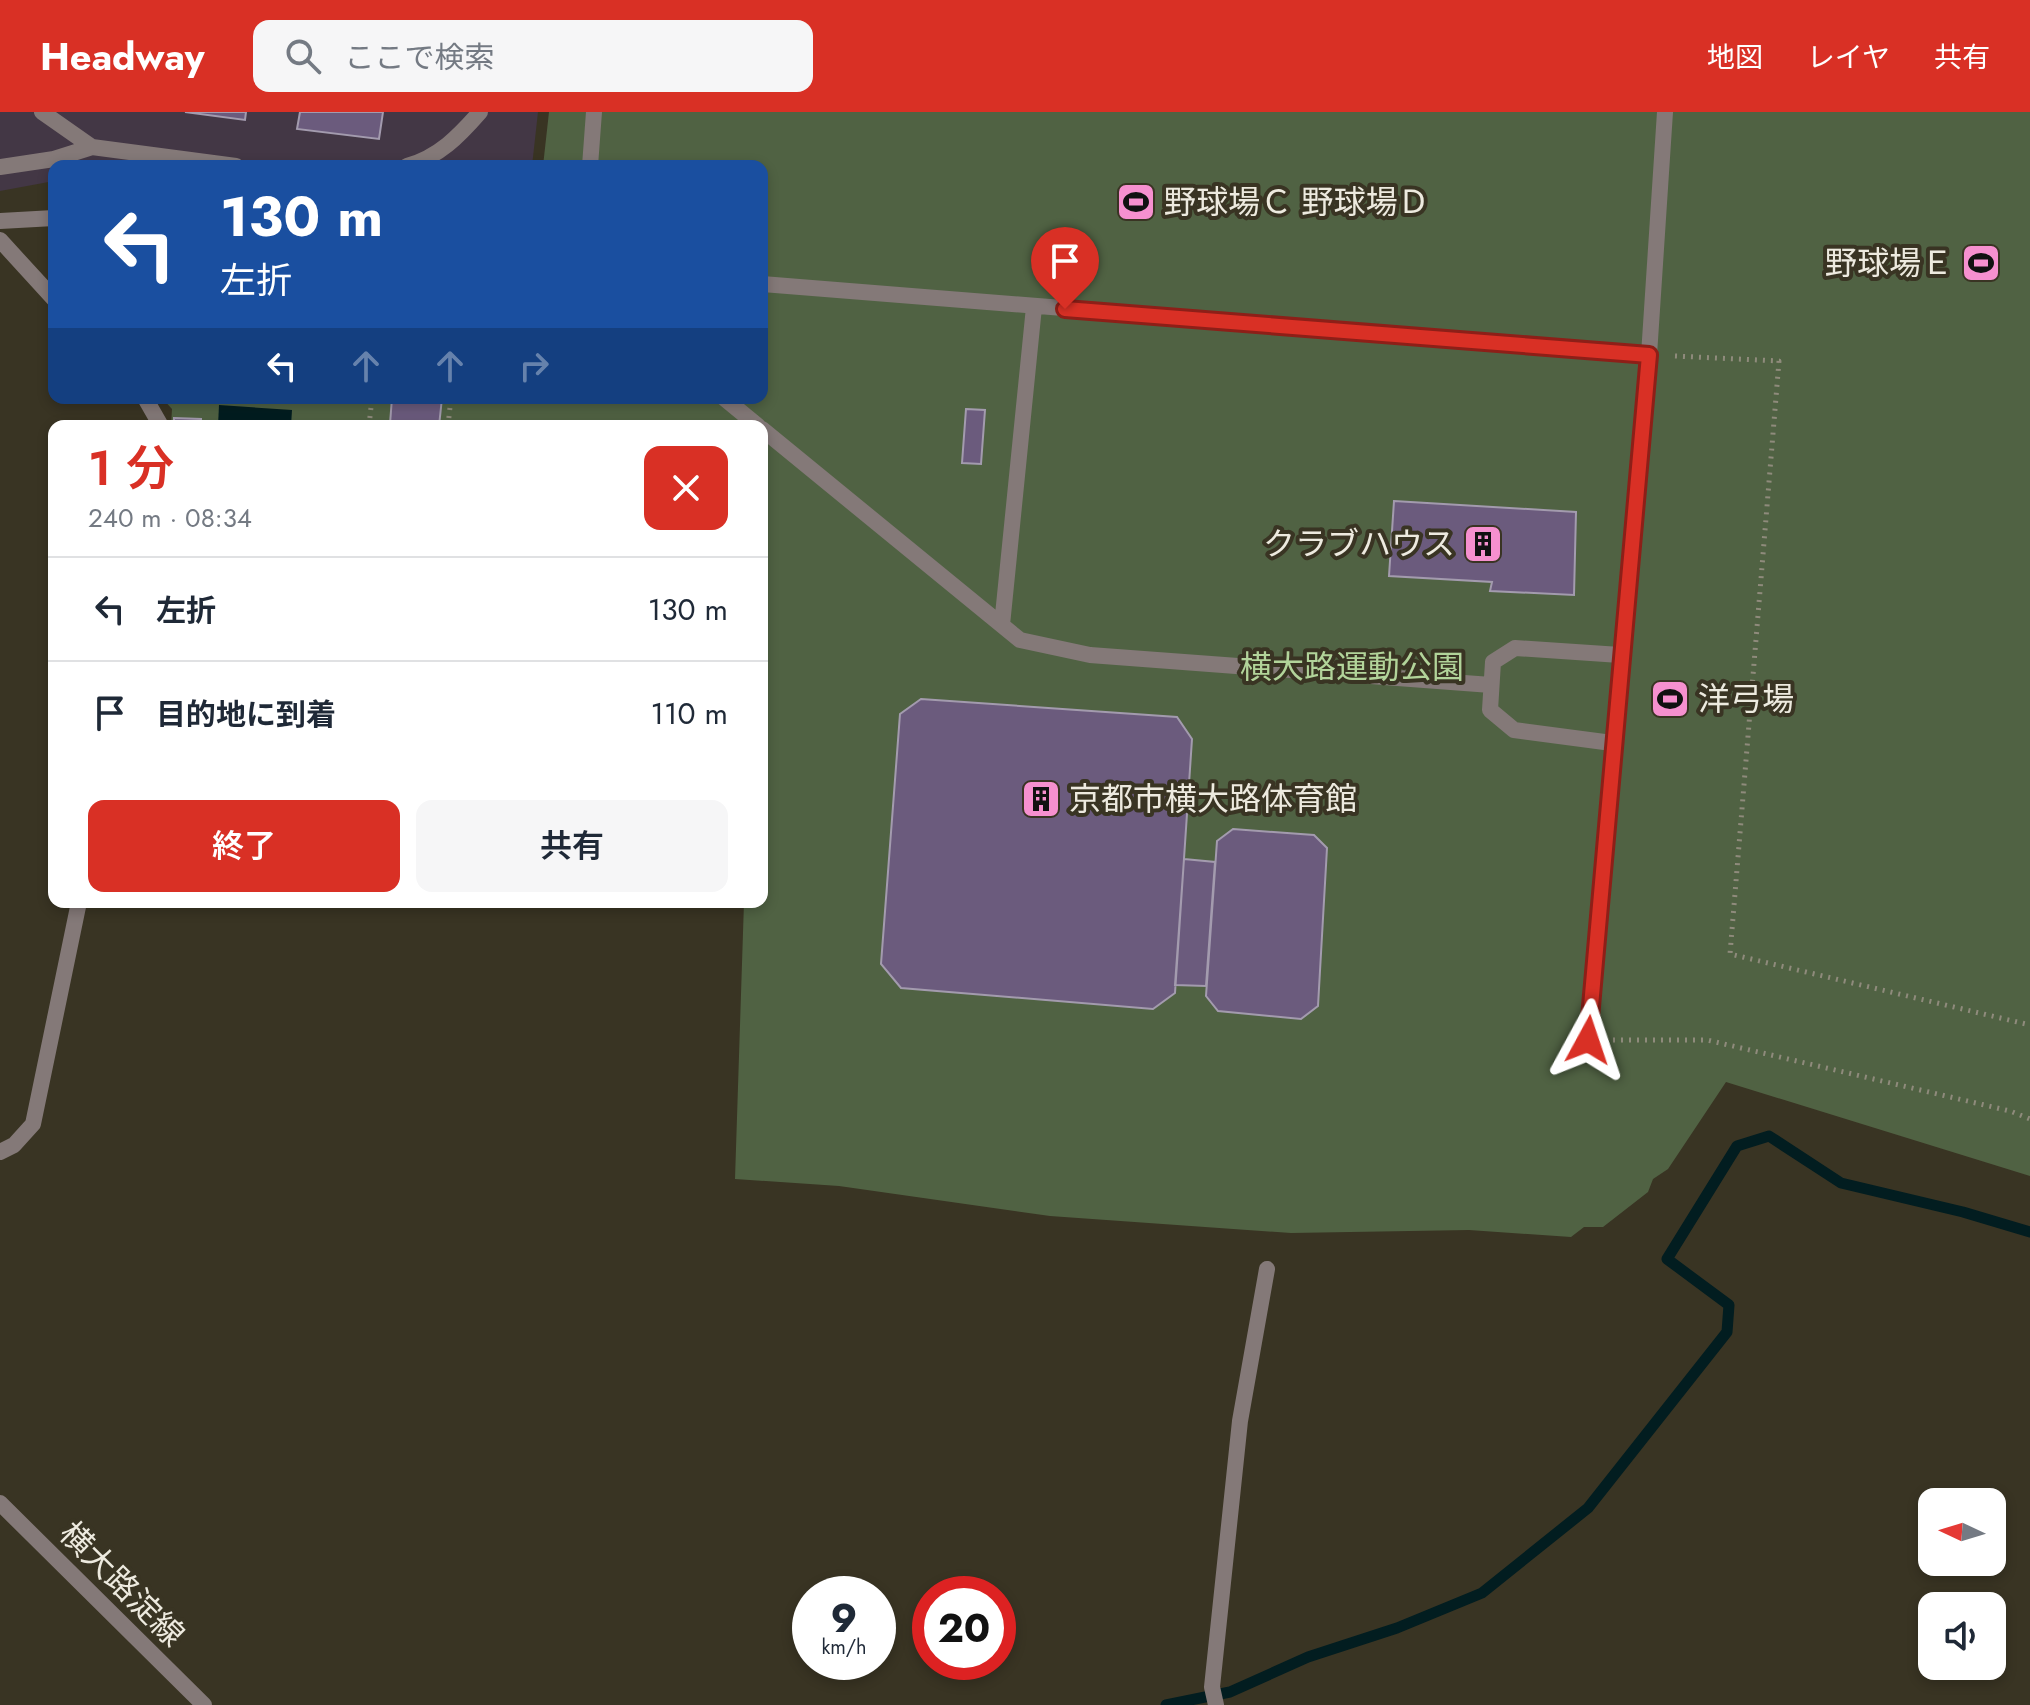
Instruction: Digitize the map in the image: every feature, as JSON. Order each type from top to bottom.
[{"type":"street","points":[[42,112],[92,147]]},
{"type":"street","points":[[425,160],[455,140],[480,112]]},
{"type":"street","points":[[590,160],[594,112]]},
{"type":"street","points":[[1588,1040],[1612,743],[1649,355],[1665,112]]},
{"type":"street","points":[[0,167],[54,159],[92,147],[191,160]]},
{"type":"street","points":[[0,221],[48,218]]},
{"type":"street","points":[[0,240],[48,292]]},
{"type":"street","points":[[768,285],[1649,355]]},
{"type":"street","points":[[1002,625],[1034,307]]},
{"type":"street","points":[[731,404],[750,420]]},
{"type":"street","points":[[768,435],[1020,640],[1090,655],[1491,685]]},
{"type":"street","points":[[1612,743],[1514,730],[1490,710],[1493,662],[1515,648],[1620,655]]},
{"type":"street","points":[[0,1152],[14,1145],[33,1124],[78,908]]},
{"type":"street","points":[[1216,1705],[1212,1687],[1240,1421],[1267,1269]]},
{"type":"street","name":"横大路淀線","points":[[0,1503],[204,1705]]},
{"type":"path","points":[[1649,355],[1779,361],[1730,954],[2030,1025]]},
{"type":"path","points":[[1588,1040],[1707,1040],[2010,1111],[2030,1119]]},
{"type":"shaded area","points":[[0,112],[538,112],[533,160],[48,160],[48,182],[0,191]]},
{"type":"green space","name":"横大路運動公園","points":[[549,112],[2030,112],[2030,1176],[1726,1082],[1668,1169],[1653,1179],[1648,1192],[1603,1227],[1584,1227],[1571,1237],[1469,1230],[1291,1233],[1050,1216],[839,1186],[735,1179],[744,908],[768,908],[768,420],[171,420],[172,409],[167,404],[768,404],[768,160],[544,160]]},
{"type":"water","points":[[219,405],[292,410],[291,420],[218,420]]},
{"type":"building","points":[[185,112],[246,112],[245,120]]},
{"type":"building","points":[[300,112],[383,112],[379,139],[297,129]]},
{"type":"building","points":[[392,404],[441,404],[440,420],[390,420]]},
{"type":"building","points":[[966,409],[985,410],[981,464],[962,463]]},
{"type":"building","points":[[174,418],[201,419],[201,420]]},
{"type":"building","name":"クラブハウス","points":[[1394,501],[1576,512],[1574,595],[1490,591],[1492,582],[1389,576]]},
{"type":"building","name":"京都市横大路体育館","points":[[921,699],[1177,717],[1192,739],[1175,993],[1153,1009],[901,988],[881,964],[900,714]]},
{"type":"building","points":[[1233,829],[1314,835],[1327,848],[1318,1006],[1301,1019],[1218,1011],[1206,996],[1217,841]]},
{"type":"building","points":[[1184,859],[1215,862],[1206,986],[1175,985]]},
{"type":"waterway","points":[[1166,1705],[1230,1692],[1308,1657],[1397,1628],[1482,1593],[1588,1508],[1727,1332],[1729,1305],[1667,1259],[1737,1146],[1769,1136],[1841,1183],[1963,1212],[2030,1232]]},
{"type":"place","name":"野球場Ｃ 野球場Ｄ","points":[[1136,202]]},
{"type":"place","name":"野球場Ｅ","points":[[1981,263]]},
{"type":"place","name":"クラブハウス","points":[[1483,544]]},
{"type":"place","name":"洋弓場","points":[[1670,699]]},
{"type":"place","name":"京都市横大路体育館","points":[[1041,799]]},
{"type":"route","points":[[1065,309],[1649,355],[1588,1040]]}]
